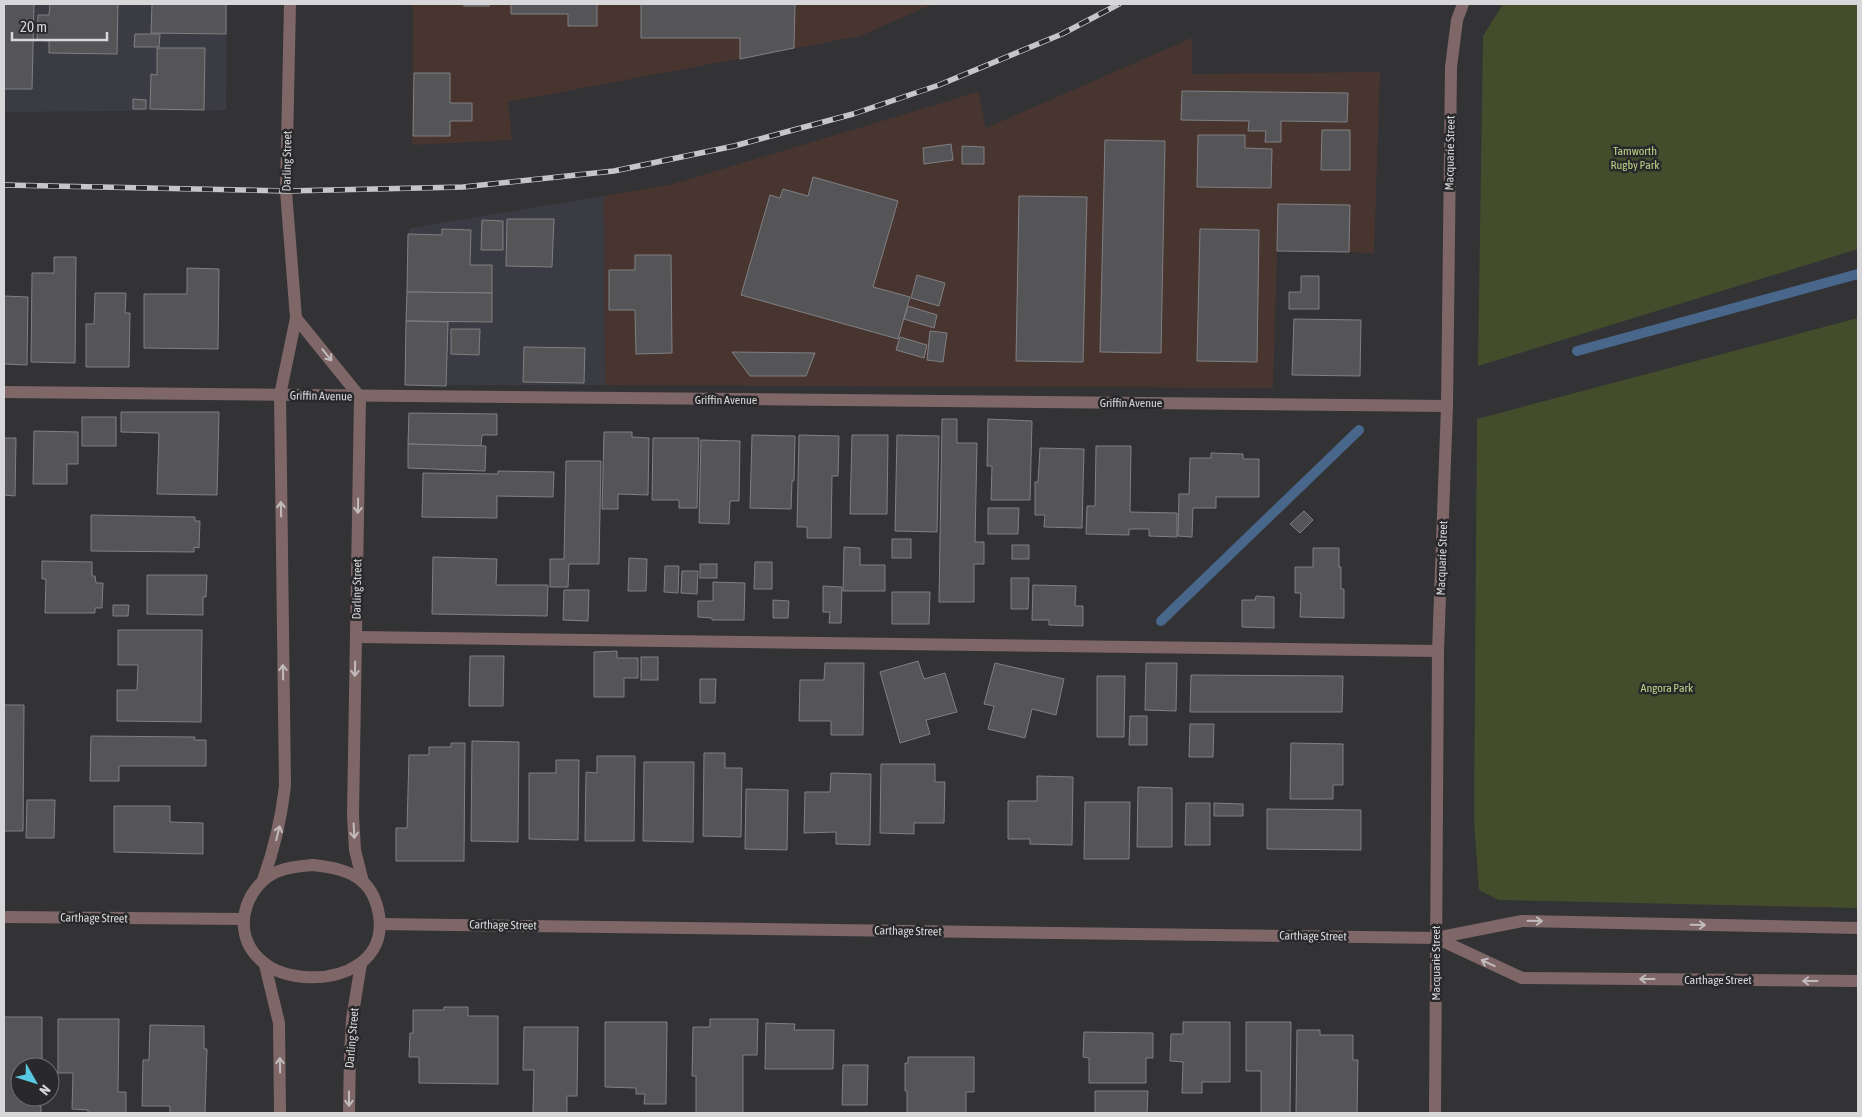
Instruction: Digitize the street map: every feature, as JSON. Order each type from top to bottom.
[{"type":"street","name":"Darling Street","points":[[263,880],[273,854],[280,824],[284,786],[280,396],[296,318],[286,191],[290,4]]},
{"type":"street","name":"Macquarie Street","points":[[1434,1113],[1438,651],[1447,406],[1451,67],[1457,20],[1463,4]]},
{"type":"street","points":[[296,318],[360,397]]},
{"type":"street","name":"Griffin Avenue","points":[[4,392],[360,397],[1447,406]]},
{"type":"street","name":"Darling Street","points":[[360,397],[353,815],[355,850],[363,882]]},
{"type":"street","points":[[356,637],[1438,651]]},
{"type":"street","points":[[265,965],[296,976],[313,978],[348,972],[361,964],[373,951],[378,939],[380,924],[378,906],[372,893],[363,882],[348,872],[313,865],[279,871],[263,880],[253,891],[246,904],[244,919],[246,936],[252,950],[265,965],[279,1023],[280,1113]]},
{"type":"street","name":"Carthage Street","points":[[4,917],[244,919]]},
{"type":"street","name":"Carthage Street","points":[[380,924],[1436,938],[1522,921],[1858,928]]},
{"type":"street","name":"Carthage Street","points":[[1436,938],[1522,978],[1858,981]]},
{"type":"street","name":"Darling Street","points":[[349,1113],[352,1019],[361,964]]},
{"type":"shaded area","points":[[4,4],[227,4],[226,110],[4,112]]},
{"type":"shaded area","points":[[413,4],[933,4],[860,36],[508,102],[512,140],[412,145]]},
{"type":"shaded area","points":[[1192,38],[1192,74],[1380,72],[1374,253],[1277,251],[1273,388],[605,385],[604,196],[673,184],[978,92],[986,128]]},
{"type":"shaded area","points":[[604,196],[605,385],[405,385],[408,234],[410,228]]},
{"type":"green space","name":"Tamworth Rugby Park","points":[[1503,4],[1858,4],[1858,249],[1478,366],[1483,36]]},
{"type":"green space","name":"Angora Park","points":[[1858,318],[1858,908],[1499,900],[1479,890],[1474,820],[1477,419]]},
{"type":"building","points":[[4,4],[34,4],[32,89],[4,89]]},
{"type":"building","points":[[50,4],[118,4],[117,54],[49,53],[49,41],[37,40],[38,15],[49,15]]},
{"type":"building","points":[[152,4],[226,4],[226,34],[151,33]]},
{"type":"building","points":[[464,4],[489,4],[489,6],[464,6]]},
{"type":"building","points":[[511,4],[597,4],[597,26],[568,26],[568,14],[511,14]]},
{"type":"building","points":[[641,4],[795,4],[794,48],[740,59],[740,38],[641,38]]},
{"type":"building","points":[[135,34],[160,34],[159,47],[134,47]]},
{"type":"building","points":[[157,48],[205,48],[204,110],[150,109],[151,74],[157,75]]},
{"type":"building","points":[[414,73],[450,73],[450,103],[472,103],[472,121],[450,121],[450,136],[413,136]]},
{"type":"building","points":[[1182,91],[1348,93],[1347,122],[1281,121],[1281,142],[1265,142],[1266,131],[1248,131],[1249,121],[1181,120]]},
{"type":"building","points":[[133,99],[146,100],[146,109],[133,109]]},
{"type":"building","points":[[1322,130],[1350,130],[1350,170],[1321,170]]},
{"type":"building","points":[[1198,135],[1245,135],[1245,148],[1272,149],[1271,188],[1197,187]]},
{"type":"building","points":[[1105,140],[1165,141],[1161,353],[1100,352]]},
{"type":"building","points":[[951,144],[953,160],[924,164],[923,148]]},
{"type":"building","points":[[962,146],[984,147],[984,164],[962,164]]},
{"type":"building","points":[[813,177],[898,201],[873,287],[910,297],[898,339],[741,295],[770,195],[780,198],[783,189],[808,196]]},
{"type":"building","points":[[1019,196],[1087,197],[1083,362],[1016,361]]},
{"type":"building","points":[[1278,204],[1350,205],[1349,252],[1277,251]]},
{"type":"building","points":[[507,219],[554,219],[552,267],[506,266]]},
{"type":"building","points":[[482,220],[503,221],[503,250],[481,250]]},
{"type":"building","points":[[442,229],[471,230],[470,265],[492,265],[492,293],[407,292],[408,234],[442,235]]},
{"type":"building","points":[[1200,229],[1259,230],[1257,362],[1197,361]]},
{"type":"building","points":[[635,255],[671,255],[672,353],[636,354],[635,310],[609,310],[609,270],[635,270]]},
{"type":"building","points":[[54,257],[76,257],[75,363],[31,362],[32,273],[54,273]]},
{"type":"building","points":[[187,268],[219,269],[218,349],[144,348],[144,294],[187,294]]},
{"type":"building","points":[[917,275],[945,283],[939,306],[911,298]]},
{"type":"building","points":[[1301,276],[1319,276],[1319,309],[1289,309],[1289,292],[1301,292]]},
{"type":"building","points":[[407,292],[492,293],[492,322],[406,321]]},
{"type":"building","points":[[95,293],[126,293],[125,313],[130,313],[129,367],[86,367],[86,324],[94,324]]},
{"type":"building","points":[[4,296],[28,297],[27,365],[4,364]]},
{"type":"building","points":[[908,306],[937,315],[934,328],[904,319]]},
{"type":"building","points":[[1294,319],[1361,320],[1360,376],[1292,375]]},
{"type":"building","points":[[406,321],[448,322],[446,386],[405,385]]},
{"type":"building","points":[[451,329],[480,329],[479,355],[451,354]]},
{"type":"building","points":[[930,331],[947,333],[943,362],[927,360]]},
{"type":"building","points":[[900,337],[927,345],[924,358],[896,350]]},
{"type":"building","points":[[524,347],[585,348],[584,383],[523,382]]},
{"type":"building","points":[[732,352],[815,353],[806,376],[750,376]]},
{"type":"building","points":[[121,412],[219,412],[217,495],[157,494],[159,433],[121,432]]},
{"type":"building","points":[[409,413],[497,414],[497,435],[482,435],[481,446],[408,444]]},
{"type":"building","points":[[82,417],[116,417],[116,446],[82,446]]},
{"type":"building","points":[[942,419],[957,419],[957,443],[977,443],[975,542],[984,542],[984,564],[974,564],[974,602],[939,602]]},
{"type":"building","points":[[988,419],[1032,421],[1030,500],[991,500],[992,466],[987,466]]},
{"type":"building","points":[[34,431],[78,432],[78,464],[67,464],[67,484],[33,484]]},
{"type":"building","points":[[604,432],[632,432],[632,437],[649,438],[648,495],[618,494],[618,509],[602,509]]},
{"type":"building","points":[[752,435],[795,436],[791,509],[750,508]]},
{"type":"building","points":[[799,435],[839,436],[838,476],[832,476],[831,538],[807,538],[807,527],[797,527]]},
{"type":"building","points":[[852,435],[888,435],[887,514],[850,514]]},
{"type":"building","points":[[897,435],[939,436],[937,532],[895,531]]},
{"type":"building","points":[[4,438],[16,438],[15,496],[4,495]]},
{"type":"building","points":[[653,438],[699,438],[697,508],[679,508],[679,500],[652,500]]},
{"type":"building","points":[[701,440],[740,441],[739,501],[730,501],[729,524],[699,523]]},
{"type":"building","points":[[408,444],[486,446],[485,471],[408,468]]},
{"type":"building","points":[[1096,446],[1131,446],[1130,512],[1177,513],[1177,537],[1149,536],[1149,529],[1129,529],[1129,535],[1086,534],[1087,506],[1095,506]]},
{"type":"building","points":[[1040,448],[1084,449],[1082,528],[1044,527],[1045,515],[1035,515],[1035,482],[1038,482]]},
{"type":"building","points":[[1211,453],[1243,454],[1243,459],[1259,459],[1259,497],[1216,497],[1216,508],[1193,508],[1192,537],[1178,536],[1179,494],[1189,494],[1190,458],[1211,458]]},
{"type":"building","points":[[566,461],[601,461],[599,564],[569,564],[568,587],[550,587],[550,559],[564,559]]},
{"type":"building","points":[[498,471],[554,472],[553,497],[497,496],[497,518],[422,517],[423,473],[498,474]]},
{"type":"building","points":[[988,508],[1019,508],[1018,534],[988,534]]},
{"type":"building","points":[[1304,511],[1313,520],[1300,533],[1290,524]]},
{"type":"building","points":[[91,515],[195,517],[195,521],[200,521],[199,548],[194,547],[194,552],[91,551]]},
{"type":"building","points":[[892,539],[911,539],[911,558],[892,558]]},
{"type":"building","points":[[1012,545],[1029,545],[1029,559],[1012,559]]},
{"type":"building","points":[[844,547],[860,548],[860,565],[885,565],[885,591],[843,591]]},
{"type":"building","points":[[1313,548],[1339,548],[1341,589],[1344,589],[1344,618],[1300,617],[1301,593],[1295,593],[1295,567],[1313,567]]},
{"type":"building","points":[[433,557],[497,559],[496,585],[548,585],[547,616],[432,614]]},
{"type":"building","points":[[629,558],[647,559],[646,591],[628,591]]},
{"type":"building","points":[[42,561],[92,562],[92,576],[95,576],[96,583],[103,583],[102,608],[95,608],[95,613],[45,613],[46,579],[42,579]]},
{"type":"building","points":[[755,562],[772,562],[772,589],[754,589]]},
{"type":"building","points":[[700,564],[717,564],[717,578],[700,578]]},
{"type":"building","points":[[665,566],[679,566],[678,593],[664,592]]},
{"type":"building","points":[[682,571],[698,571],[697,594],[681,593]]},
{"type":"building","points":[[147,575],[207,575],[206,597],[203,597],[203,615],[147,614]]},
{"type":"building","points":[[1011,578],[1029,578],[1028,609],[1011,609]]},
{"type":"building","points":[[713,582],[745,583],[744,620],[712,620],[712,618],[698,617],[698,601],[713,601]]},
{"type":"building","points":[[1033,585],[1076,586],[1075,606],[1083,606],[1083,626],[1049,625],[1049,620],[1032,620]]},
{"type":"building","points":[[823,586],[842,587],[841,623],[829,623],[830,612],[823,612]]},
{"type":"building","points":[[564,590],[589,590],[588,621],[563,620]]},
{"type":"building","points":[[892,592],[930,592],[929,624],[892,624]]},
{"type":"building","points":[[1256,596],[1274,597],[1274,628],[1242,627],[1242,600],[1255,600]]},
{"type":"building","points":[[773,600],[789,601],[788,618],[773,618]]},
{"type":"building","points":[[113,605],[129,605],[128,616],[113,616]]},
{"type":"building","points":[[118,630],[202,630],[201,722],[117,721],[117,690],[137,690],[138,665],[118,665]]},
{"type":"building","points":[[617,651],[617,658],[638,658],[638,678],[624,678],[624,697],[594,697],[594,652]]},
{"type":"building","points":[[470,656],[504,656],[503,706],[469,706]]},
{"type":"building","points":[[641,657],[658,657],[658,680],[641,680]]},
{"type":"building","points":[[918,661],[924,679],[945,673],[957,712],[926,720],[930,734],[900,743],[880,672]]},
{"type":"building","points":[[825,663],[864,663],[863,735],[831,735],[831,721],[799,721],[800,680],[824,680]]},
{"type":"building","points":[[995,663],[1064,679],[1056,715],[1032,709],[1025,738],[988,729],[994,706],[984,704]]},
{"type":"building","points":[[1146,663],[1177,663],[1176,711],[1145,710]]},
{"type":"building","points":[[1191,675],[1343,676],[1342,712],[1190,712]]},
{"type":"building","points":[[1097,676],[1125,676],[1124,737],[1097,737]]},
{"type":"building","points":[[700,679],[716,679],[715,703],[700,703]]},
{"type":"building","points":[[4,705],[24,705],[23,831],[4,831]]},
{"type":"building","points":[[1130,716],[1147,716],[1147,745],[1129,745]]},
{"type":"building","points":[[1190,724],[1214,724],[1213,757],[1189,757]]},
{"type":"building","points":[[91,736],[195,737],[194,740],[206,740],[206,766],[119,766],[119,781],[90,781]]},
{"type":"building","points":[[472,741],[519,742],[518,842],[471,841]]},
{"type":"building","points":[[451,743],[465,743],[464,861],[396,861],[396,828],[407,828],[409,755],[429,755],[429,747],[451,747]]},
{"type":"building","points":[[1291,743],[1343,744],[1343,785],[1333,785],[1333,799],[1290,799]]},
{"type":"building","points":[[704,753],[725,753],[725,768],[742,768],[741,837],[703,836]]},
{"type":"building","points":[[597,756],[635,756],[634,841],[585,841],[586,772],[597,773]]},
{"type":"building","points":[[556,760],[579,760],[578,840],[529,839],[529,773],[556,773]]},
{"type":"building","points":[[644,762],[694,762],[693,842],[643,841]]},
{"type":"building","points":[[881,764],[935,764],[935,782],[945,782],[944,823],[914,823],[914,834],[880,833]]},
{"type":"building","points":[[831,773],[871,774],[870,845],[836,844],[836,832],[804,833],[805,792],[830,792]]},
{"type":"building","points":[[1037,776],[1073,777],[1072,845],[1030,844],[1030,839],[1008,839],[1008,801],[1037,801]]},
{"type":"building","points":[[1138,787],[1172,788],[1172,847],[1137,847]]},
{"type":"building","points":[[746,789],[788,790],[787,850],[745,849]]},
{"type":"building","points":[[27,800],[55,800],[54,838],[26,838]]},
{"type":"building","points":[[1085,802],[1130,802],[1129,859],[1084,859]]},
{"type":"building","points":[[1186,803],[1210,803],[1210,845],[1185,845]]},
{"type":"building","points":[[1214,803],[1243,804],[1243,816],[1214,816]]},
{"type":"building","points":[[114,806],[170,806],[170,822],[203,823],[203,854],[114,852]]},
{"type":"building","points":[[1267,809],[1361,810],[1361,850],[1267,849]]},
{"type":"building","points":[[444,1007],[468,1007],[468,1016],[498,1016],[498,1084],[419,1083],[419,1057],[409,1057],[410,1033],[413,1033],[413,1010],[444,1010]]},
{"type":"building","points":[[4,1017],[42,1017],[42,1057],[10,1057],[10,1107],[41,1107],[41,1113],[4,1113]]},
{"type":"building","points":[[58,1019],[119,1019],[118,1092],[126,1092],[126,1113],[88,1113],[88,1110],[72,1109],[73,1073],[60,1073],[60,1057],[58,1057]]},
{"type":"building","points":[[710,1019],[758,1019],[757,1055],[743,1055],[743,1113],[696,1113],[696,1076],[692,1076],[693,1027],[710,1027]]},
{"type":"building","points":[[605,1022],[667,1022],[666,1104],[644,1104],[645,1094],[636,1094],[636,1088],[605,1087]]},
{"type":"building","points":[[1183,1022],[1230,1022],[1230,1082],[1202,1082],[1202,1093],[1182,1093],[1183,1062],[1170,1061],[1171,1034],[1183,1034]]},
{"type":"building","points":[[1246,1022],[1291,1022],[1290,1113],[1261,1113],[1261,1071],[1246,1071]]},
{"type":"building","points":[[766,1023],[795,1024],[794,1030],[834,1030],[833,1069],[765,1069]]},
{"type":"building","points":[[150,1025],[204,1026],[204,1049],[207,1049],[205,1113],[170,1113],[170,1106],[142,1106],[143,1060],[149,1060]]},
{"type":"building","points":[[524,1027],[578,1027],[577,1096],[567,1096],[567,1113],[533,1113],[534,1070],[523,1070]]},
{"type":"building","points":[[1297,1030],[1320,1030],[1320,1035],[1353,1035],[1353,1060],[1358,1060],[1357,1113],[1296,1113]]},
{"type":"building","points":[[1084,1032],[1153,1033],[1153,1058],[1146,1058],[1146,1083],[1089,1083],[1089,1058],[1083,1057]]},
{"type":"building","points":[[908,1057],[974,1057],[974,1092],[966,1092],[966,1113],[907,1113],[905,1063],[908,1063]]},
{"type":"building","points":[[843,1065],[868,1065],[867,1105],[842,1105]]},
{"type":"building","points":[[1095,1091],[1148,1091],[1147,1113],[1095,1113]]},
{"type":"waterway","points":[[1577,351],[1858,274]]},
{"type":"waterway","points":[[1161,621],[1359,430]]},
{"type":"railway","points":[[4,185],[286,191],[463,187],[614,171],[734,146],[853,114],[939,85],[1062,34],[1119,4]]}]
